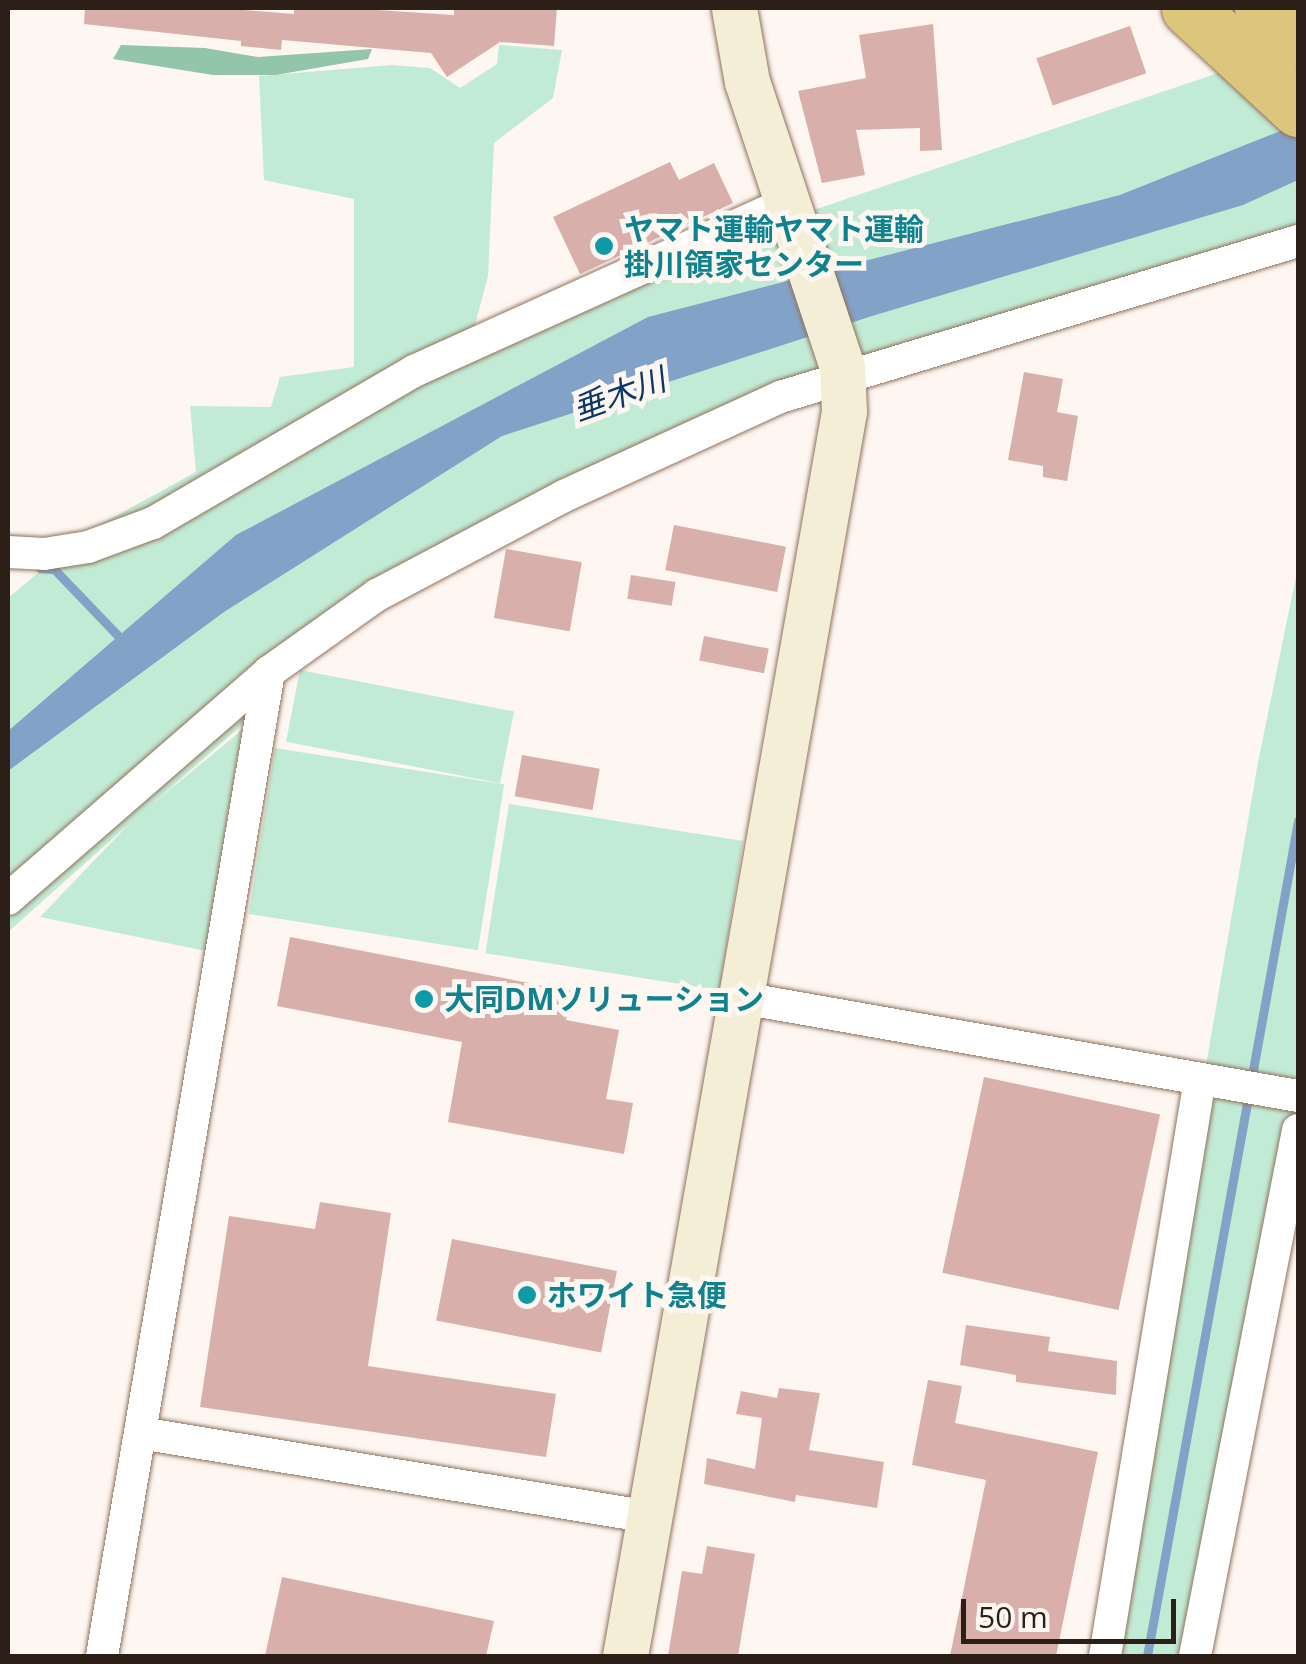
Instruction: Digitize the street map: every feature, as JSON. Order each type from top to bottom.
[{"type":"highway","points":[[1189,8],[1298,108]]},
{"type":"highway","points":[[1262,8],[1298,41]]},
{"type":"street","points":[[625,1656],[844,411],[842,372],[747,82],[734,8]]},
{"type":"street","points":[[8,552],[44,554],[88,547],[153,523],[424,366],[793,213]]},
{"type":"street","points":[[8,900],[269,672],[378,595],[564,496],[842,372],[1298,240]]},
{"type":"street","points":[[102,1656],[269,672]]},
{"type":"street","points":[[742,998],[1295,1096]]},
{"type":"street","points":[[1105,1656],[1212,1081]]},
{"type":"street","points":[[1194,1656],[1298,1130]]},
{"type":"street","points":[[140,1433],[650,1517]]},
{"type":"green space","points":[[121,45],[205,48],[258,57],[372,49],[368,59],[276,75],[213,75],[113,59]]},
{"type":"green space","points":[[499,45],[562,50],[553,98],[494,143],[488,276],[470,344],[645,267],[1298,46],[1298,236],[670,447],[263,667],[250,718],[151,805],[242,730],[206,951],[40,917],[129,824],[8,932],[8,598],[88,531],[196,472],[190,406],[271,407],[280,377],[354,367],[354,199],[264,180],[259,76],[392,65],[430,68],[460,88],[497,64]]},
{"type":"green space","points":[[1298,567],[1298,1154],[1193,1656],[1105,1656],[1258,762]]},
{"type":"green space","points":[[300,670],[514,712],[500,783],[286,742]]},
{"type":"green space","points":[[275,748],[504,784],[478,950],[249,914]]},
{"type":"green space","points":[[509,804],[743,841],[719,990],[485,953]]},
{"type":"water","name":"垂木川","points":[[1298,124],[1298,180],[1243,205],[872,316],[502,436],[224,612],[8,771],[8,731],[236,535],[648,317],[1120,195]]},
{"type":"building","points":[[85,8],[218,8],[294,14],[294,8],[346,8],[454,15],[454,8],[557,8],[554,46],[500,42],[447,77],[431,53],[282,40],[281,50],[241,46],[241,41],[84,24]]},
{"type":"building","points":[[933,24],[942,150],[920,151],[920,128],[856,130],[865,175],[822,183],[798,91],[866,78],[859,35]]},
{"type":"building","points":[[1130,26],[1146,73],[1053,106],[1036,58]]},
{"type":"building","name":"ヤマト運輸ヤマト運輸 掛川領家センター","points":[[670,162],[679,180],[714,163],[733,203],[580,274],[553,217]]},
{"type":"building","points":[[1024,372],[1063,379],[1057,412],[1078,416],[1067,481],[1043,477],[1043,466],[1008,460]]},
{"type":"building","points":[[674,525],[786,547],[777,592],[665,570]]},
{"type":"building","points":[[506,549],[582,562],[570,631],[494,618]]},
{"type":"building","points":[[631,575],[675,582],[672,606],[627,599]]},
{"type":"building","points":[[704,636],[769,649],[764,673],[699,661]]},
{"type":"building","points":[[522,755],[600,769],[593,810],[515,796]]},
{"type":"building","name":"大同DMソリューション","points":[[290,937],[571,991],[566,1020],[619,1030],[606,1099],[633,1103],[624,1154],[448,1122],[462,1042],[277,1006]]},
{"type":"building","points":[[984,1077],[1160,1114],[1118,1310],[942,1273]]},
{"type":"building","points":[[320,1202],[391,1213],[368,1366],[556,1394],[546,1457],[200,1407],[229,1216],[315,1229]]},
{"type":"building","name":"ホワイト急便","points":[[452,1239],[617,1271],[601,1353],[436,1320]]},
{"type":"building","points":[[966,1325],[1050,1337],[1048,1351],[1117,1361],[1116,1395],[1016,1382],[1016,1375],[960,1365]]},
{"type":"building","points":[[928,1380],[962,1386],[955,1423],[1098,1452],[1056,1656],[950,1656],[986,1480],[912,1465]]},
{"type":"building","points":[[779,1388],[820,1393],[809,1450],[884,1462],[877,1508],[796,1495],[795,1502],[704,1484],[707,1458],[755,1469],[762,1418],[736,1414],[741,1391],[777,1398]]},
{"type":"building","points":[[707,1546],[755,1554],[738,1656],[668,1656],[682,1571],[702,1574]]},
{"type":"building","points":[[282,1577],[494,1621],[486,1656],[265,1656]]},
{"type":"waterway","points":[[40,568],[54,569],[124,642]]},
{"type":"waterway","points":[[1147,1656],[1298,821]]},
{"type":"place","name":"ヤマト運輸ヤマト運輸 掛川領家センター","points":[[604,246]]},
{"type":"place","name":"大同DMソリューション","points":[[424,999]]},
{"type":"place","name":"ホワイト急便","points":[[527,1295]]}]
